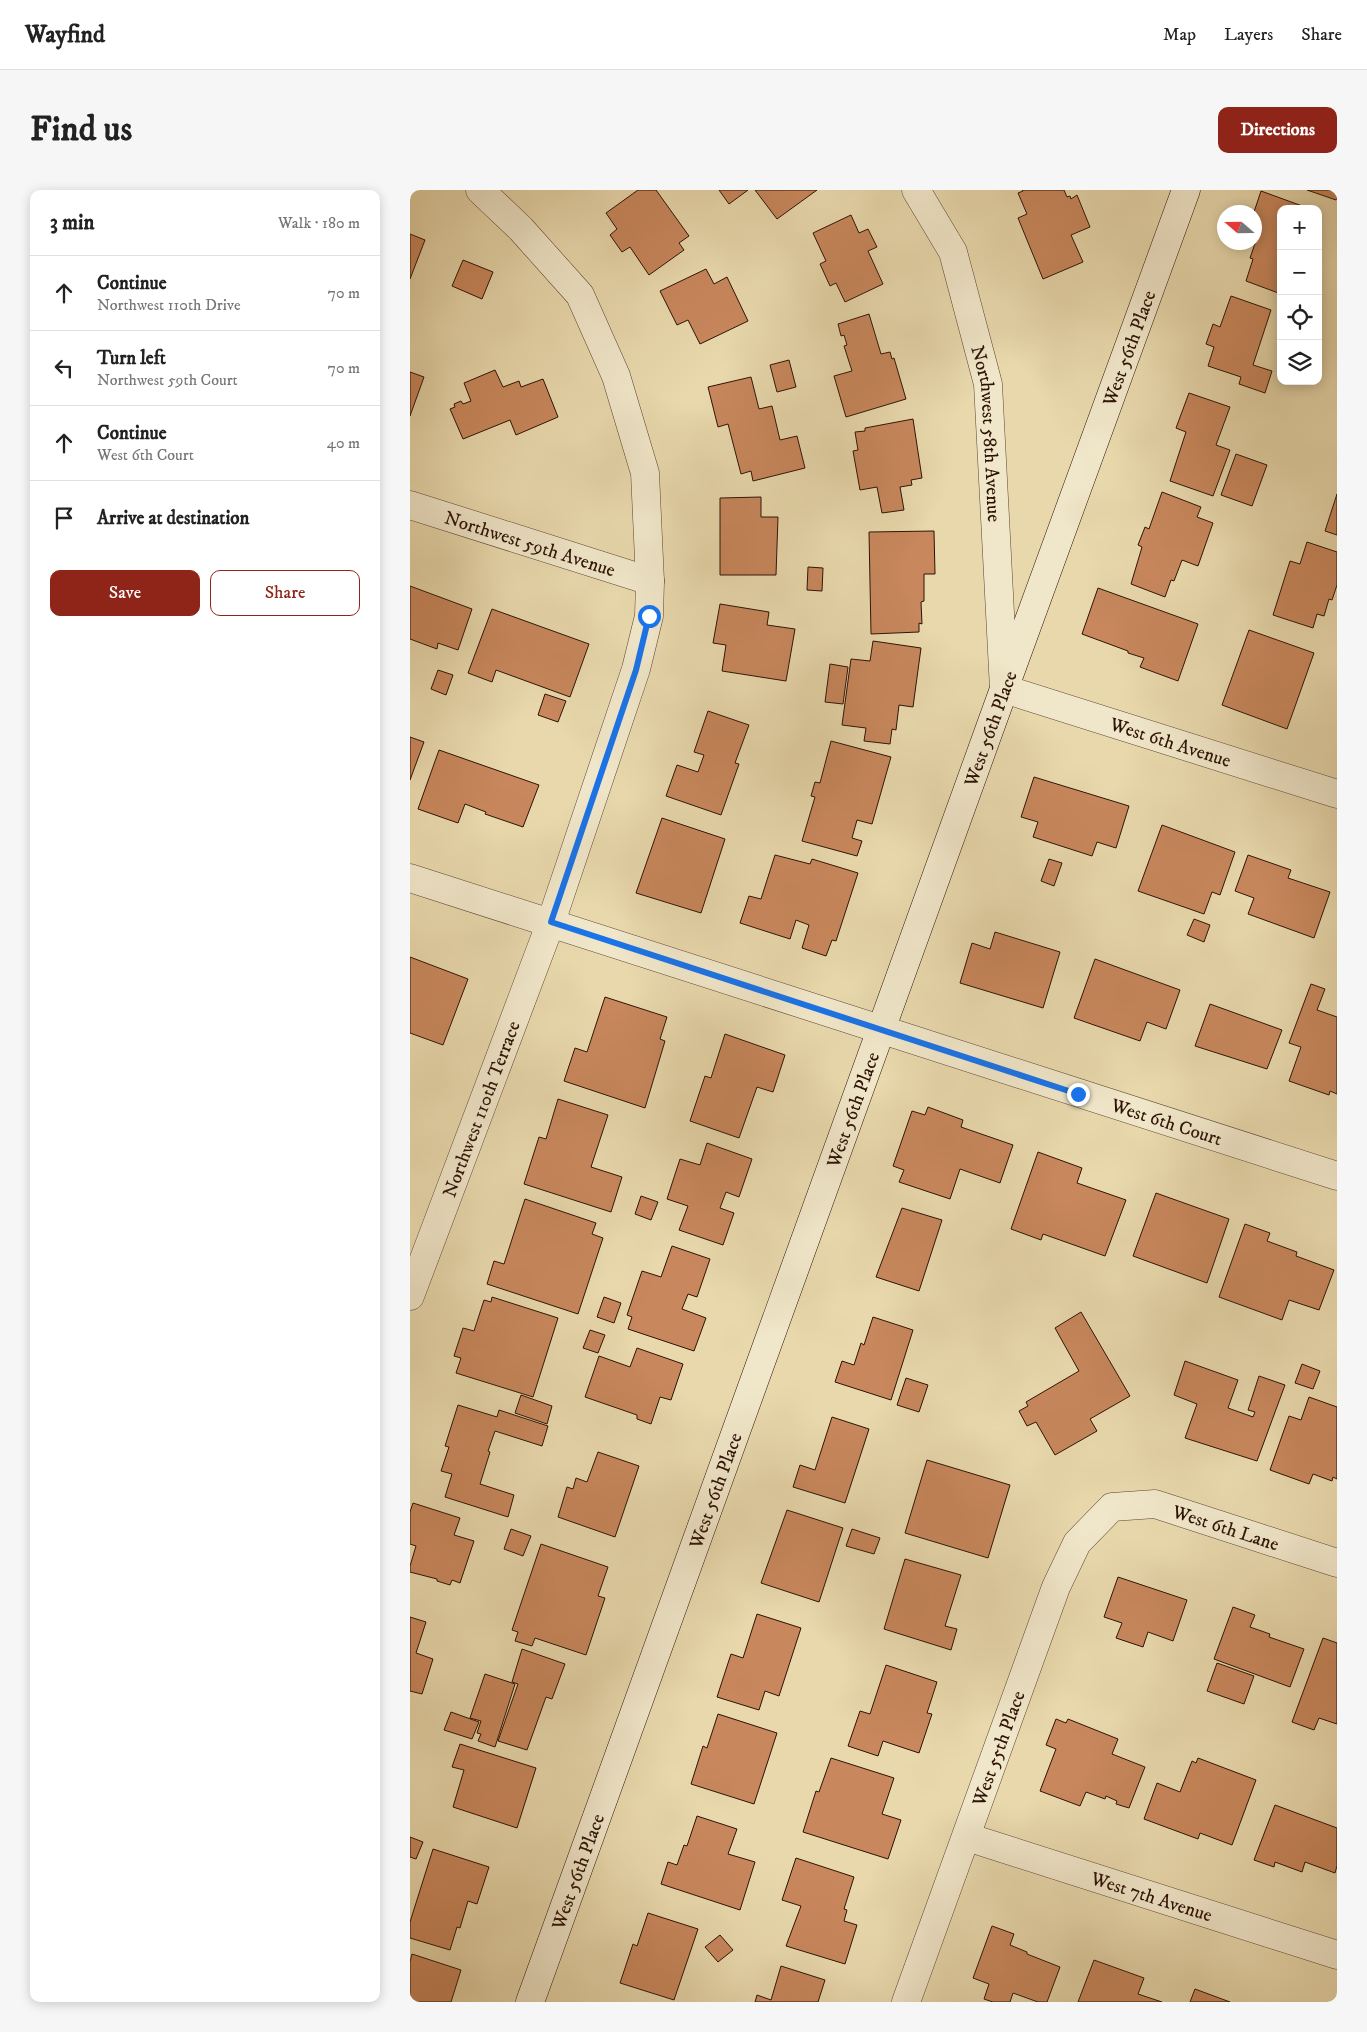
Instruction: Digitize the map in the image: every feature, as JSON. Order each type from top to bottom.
[{"type":"street","name":"Northwest 110th Terrace","points":[[410,1296],[415,1268],[551,922],[636,670],[649,616],[650,581],[645,473],[616,376],[580,294],[521,228],[480,190]]},
{"type":"street","name":"Northwest 58th Avenue","points":[[916,190],[953,252],[988,384],[1004,689]]},
{"type":"street","name":"West 56th Place","points":[[530,2002],[1186,190]]},
{"type":"street","name":"Northwest 59th Avenue","points":[[410,505],[650,581]]},
{"type":"street","name":"West 6th Avenue","points":[[1004,689],[1337,794]]},
{"type":"street","name":"West 6th Court","points":[[410,878],[1337,1176]]},
{"type":"street","name":"West 6th Lane","points":[[1112,1507],[1155,1504],[1337,1563]]},
{"type":"street","name":"West 55th Place","points":[[906,2002],[967,1838],[1056,1587],[1077,1543],[1112,1507]]},
{"type":"street","name":"West 7th Avenue","points":[[967,1838],[1337,1955]]},
{"type":"building","points":[[638,190],[656,190],[689,236],[679,243],[684,250],[649,275],[630,247],[622,252],[610,235],[617,229],[606,213]]},
{"type":"building","points":[[719,190],[748,190],[729,204]]},
{"type":"building","points":[[755,190],[817,190],[777,219]]},
{"type":"building","points":[[1022,190],[1064,190],[1067,197],[1070,196],[1071,199],[1077,195],[1090,227],[1071,235],[1083,262],[1043,279],[1018,218],[1027,214],[1018,193]]},
{"type":"building","points":[[1307,190],[1337,190],[1337,198],[1336,200]]},
{"type":"building","points":[[1261,191],[1300,205],[1277,205],[1277,293],[1246,281],[1253,259],[1250,258],[1253,250],[1262,250],[1262,205],[1256,205]]},
{"type":"building","points":[[851,215],[859,233],[868,229],[877,247],[868,251],[883,284],[845,302],[836,283],[830,286],[820,264],[826,261],[813,233]]},
{"type":"building","points":[[410,234],[425,240],[410,279]]},
{"type":"building","points":[[463,260],[493,272],[482,299],[452,286]]},
{"type":"building","points":[[706,269],[714,284],[727,277],[748,321],[700,344],[688,320],[677,325],[660,291]]},
{"type":"building","points":[[1231,296],[1271,310],[1253,365],[1272,371],[1265,393],[1239,384],[1241,377],[1208,366],[1214,347],[1206,344],[1213,324],[1220,327]]},
{"type":"building","points":[[869,314],[881,354],[890,352],[892,359],[894,358],[906,399],[846,417],[834,376],[852,371],[844,346],[847,345],[844,335],[841,336],[838,324]]},
{"type":"building","points":[[789,360],[796,387],[777,392],[770,365]]},
{"type":"building","points":[[495,370],[503,387],[519,381],[521,387],[543,379],[558,417],[516,435],[510,420],[463,439],[450,409],[455,407],[454,404],[461,401],[463,404],[471,401],[464,383]]},
{"type":"building","points":[[410,372],[424,377],[410,416]]},
{"type":"building","points":[[751,377],[759,409],[772,406],[780,440],[797,436],[805,468],[753,481],[751,471],[741,474],[728,424],[718,427],[708,387]]},
{"type":"building","points":[[1189,393],[1230,407],[1216,445],[1230,450],[1213,496],[1170,481],[1186,432],[1176,428]]},
{"type":"building","points":[[913,419],[922,478],[911,480],[912,485],[900,487],[904,510],[882,513],[877,487],[860,490],[853,451],[858,450],[855,432],[865,431],[865,428]]},
{"type":"building","points":[[1236,454],[1267,465],[1252,506],[1221,495]]},
{"type":"building","points":[[1162,492],[1201,507],[1197,517],[1213,523],[1198,566],[1182,560],[1174,581],[1171,580],[1165,597],[1131,584],[1142,547],[1138,545],[1145,527],[1149,529]]},
{"type":"building","points":[[1337,494],[1337,535],[1325,531]]},
{"type":"building","points":[[761,497],[761,517],[778,517],[776,575],[720,575],[720,498]]},
{"type":"building","points":[[934,531],[935,574],[924,574],[924,601],[921,602],[922,624],[919,623],[919,632],[871,634],[869,532]]},
{"type":"building","points":[[1307,542],[1337,552],[1337,585],[1332,600],[1329,599],[1324,616],[1317,614],[1313,628],[1273,615],[1290,561],[1300,564]]},
{"type":"building","points":[[808,567],[823,568],[822,591],[807,590]]},
{"type":"building","points":[[410,586],[472,609],[458,650],[438,643],[437,649],[410,639]]},
{"type":"building","points":[[1098,588],[1198,624],[1178,681],[1140,667],[1144,658],[1082,634]]},
{"type":"building","points":[[720,604],[769,612],[767,625],[795,629],[786,681],[722,671],[726,645],[713,643]]},
{"type":"building","points":[[492,609],[589,644],[570,697],[496,670],[492,682],[468,673]]},
{"type":"building","points":[[1249,630],[1314,653],[1287,729],[1222,705]]},
{"type":"building","points":[[873,641],[921,648],[913,707],[899,705],[896,730],[892,729],[890,744],[864,741],[866,728],[842,725],[851,659],[870,661]]},
{"type":"building","points":[[830,664],[848,667],[843,704],[825,702]]},
{"type":"building","points":[[438,670],[453,675],[446,695],[431,689]]},
{"type":"building","points":[[545,694],[566,701],[558,722],[538,715]]},
{"type":"building","points":[[708,711],[749,725],[735,763],[739,764],[721,815],[666,796],[677,765],[698,772],[704,755],[694,752]]},
{"type":"building","points":[[410,737],[424,742],[410,780]]},
{"type":"building","points":[[831,741],[891,757],[872,824],[857,820],[852,838],[862,841],[857,856],[802,841],[815,797],[811,796],[815,782],[820,783]]},
{"type":"building","points":[[439,750],[539,785],[523,827],[485,814],[486,812],[465,804],[458,823],[418,809]]},
{"type":"building","points":[[1034,777],[1129,806],[1116,848],[1097,842],[1092,856],[1033,837],[1038,822],[1021,817]]},
{"type":"building","points":[[662,818],[725,839],[701,913],[636,893]]},
{"type":"building","points":[[1162,825],[1235,852],[1220,895],[1212,892],[1204,914],[1138,891]]},
{"type":"building","points":[[775,855],[810,864],[812,859],[858,873],[836,941],[832,940],[826,956],[802,948],[809,925],[796,920],[790,939],[740,923],[749,896],[761,899]]},
{"type":"building","points":[[1248,855],[1291,870],[1288,878],[1330,892],[1314,938],[1248,914],[1254,898],[1235,891]]},
{"type":"building","points":[[1049,859],[1062,863],[1054,886],[1041,881]]},
{"type":"building","points":[[1194,919],[1210,925],[1204,942],[1187,935]]},
{"type":"building","points":[[995,932],[1060,952],[1043,1008],[960,983],[972,943],[990,949]]},
{"type":"building","points":[[410,957],[468,979],[443,1045],[410,1033]]},
{"type":"building","points":[[1095,959],[1180,990],[1166,1029],[1147,1022],[1140,1041],[1074,1018]]},
{"type":"building","points":[[1311,984],[1325,989],[1317,1010],[1337,1017],[1337,1094],[1330,1091],[1329,1095],[1289,1081],[1301,1047],[1289,1043]]},
{"type":"building","points":[[605,997],[667,1017],[660,1039],[665,1041],[645,1108],[564,1081],[575,1048],[587,1052]]},
{"type":"building","points":[[1210,1004],[1282,1030],[1267,1069],[1195,1046]]},
{"type":"building","points":[[725,1034],[785,1055],[773,1092],[757,1087],[739,1138],[690,1121],[705,1076],[711,1078]]},
{"type":"building","points":[[558,1099],[608,1115],[591,1167],[622,1177],[611,1212],[524,1184],[539,1137],[546,1139]]},
{"type":"building","points":[[928,1107],[963,1120],[961,1127],[1013,1145],[1000,1183],[960,1169],[950,1199],[899,1182],[904,1170],[893,1166],[912,1111],[925,1115]]},
{"type":"building","points":[[707,1143],[752,1159],[739,1197],[726,1192],[720,1208],[734,1213],[723,1245],[679,1230],[688,1206],[667,1199],[680,1159],[700,1165]]},
{"type":"building","points":[[1038,1152],[1082,1168],[1077,1183],[1126,1200],[1105,1256],[1043,1234],[1041,1240],[1011,1229]]},
{"type":"building","points":[[1156,1193],[1229,1219],[1207,1283],[1133,1256]]},
{"type":"building","points":[[641,1196],[658,1202],[651,1220],[635,1214]]},
{"type":"building","points":[[525,1199],[596,1223],[592,1234],[603,1238],[578,1314],[487,1284],[494,1261],[504,1264]]},
{"type":"building","points":[[902,1208],[942,1220],[919,1291],[876,1277]]},
{"type":"building","points":[[1245,1224],[1270,1233],[1267,1241],[1297,1252],[1296,1256],[1334,1270],[1319,1310],[1289,1300],[1282,1320],[1219,1297]]},
{"type":"building","points":[[672,1246],[710,1259],[697,1297],[688,1294],[682,1309],[706,1318],[694,1351],[628,1329],[632,1317],[627,1315],[642,1271],[661,1277]]},
{"type":"building","points":[[492,1297],[558,1318],[533,1397],[456,1373],[461,1358],[454,1356],[463,1328],[474,1331],[484,1300],[491,1302]]},
{"type":"building","points":[[604,1297],[621,1303],[614,1323],[597,1317]]},
{"type":"building","points":[[1081,1312],[1130,1396],[1090,1419],[1097,1431],[1055,1455],[1036,1422],[1027,1426],[1019,1411],[1028,1406],[1026,1402],[1079,1371],[1055,1328]]},
{"type":"building","points":[[873,1317],[913,1330],[891,1400],[835,1382],[842,1361],[854,1365],[861,1343],[864,1345]]},
{"type":"building","points":[[590,1330],[605,1335],[598,1353],[583,1348]]},
{"type":"building","points":[[637,1348],[683,1364],[671,1400],[660,1397],[651,1424],[637,1419],[637,1415],[585,1397],[599,1356],[630,1367]]},
{"type":"building","points":[[1185,1361],[1238,1380],[1228,1408],[1253,1417],[1255,1412],[1248,1410],[1259,1376],[1285,1385],[1257,1461],[1185,1438],[1197,1404],[1174,1395]]},
{"type":"building","points":[[1302,1364],[1320,1371],[1313,1389],[1295,1383]]},
{"type":"building","points":[[906,1378],[928,1385],[919,1412],[897,1405]]},
{"type":"building","points":[[521,1395],[552,1406],[547,1424],[515,1413]]},
{"type":"building","points":[[1309,1397],[1337,1407],[1337,1479],[1333,1477],[1332,1481],[1313,1474],[1309,1484],[1270,1470],[1289,1416],[1301,1420]]},
{"type":"building","points":[[458,1405],[497,1417],[499,1410],[548,1426],[542,1446],[495,1431],[480,1484],[514,1495],[508,1517],[445,1497],[452,1474],[441,1471],[449,1447],[445,1446]]},
{"type":"building","points":[[832,1417],[869,1429],[845,1503],[793,1487],[800,1465],[815,1470]]},
{"type":"building","points":[[598,1452],[639,1466],[615,1537],[558,1517],[567,1487],[573,1489],[576,1478],[587,1482]]},
{"type":"building","points":[[927,1460],[1010,1485],[988,1558],[905,1533]]},
{"type":"building","points":[[413,1503],[460,1518],[454,1535],[474,1541],[460,1583],[452,1580],[450,1585],[437,1581],[437,1579],[410,1572],[416,1546],[410,1544],[410,1512]]},
{"type":"building","points":[[787,1510],[843,1528],[819,1602],[761,1583]]},
{"type":"building","points":[[511,1529],[531,1536],[523,1556],[504,1549]]},
{"type":"building","points":[[852,1529],[880,1538],[874,1554],[846,1546]]},
{"type":"building","points":[[541,1544],[608,1567],[598,1596],[605,1598],[586,1655],[535,1638],[532,1646],[515,1641],[518,1632],[512,1630]]},
{"type":"building","points":[[905,1559],[961,1575],[945,1626],[957,1629],[951,1650],[884,1629]]},
{"type":"building","points":[[1118,1577],[1187,1600],[1173,1641],[1148,1632],[1143,1647],[1116,1638],[1122,1623],[1104,1617]]},
{"type":"building","points":[[1233,1607],[1255,1615],[1250,1627],[1270,1634],[1269,1637],[1304,1649],[1290,1687],[1214,1659]]},
{"type":"building","points":[[757,1614],[801,1628],[779,1696],[765,1691],[759,1710],[717,1697],[731,1654],[743,1658]]},
{"type":"building","points":[[410,1617],[426,1622],[416,1653],[433,1659],[422,1694],[410,1691]]},
{"type":"building","points":[[1323,1638],[1337,1643],[1337,1724],[1319,1718],[1314,1730],[1292,1722]]},
{"type":"building","points":[[522,1649],[565,1664],[552,1699],[546,1697],[527,1750],[498,1741],[518,1684],[512,1682]]},
{"type":"building","points":[[1217,1663],[1254,1676],[1244,1704],[1207,1691]]},
{"type":"building","points":[[886,1665],[937,1682],[927,1713],[932,1714],[919,1753],[883,1741],[878,1756],[848,1746],[860,1711],[870,1714]]},
{"type":"building","points":[[485,1674],[515,1684],[495,1747],[478,1741],[481,1734],[477,1733],[481,1721],[470,1718]]},
{"type":"building","points":[[451,1712],[479,1722],[472,1739],[444,1730]]},
{"type":"building","points":[[718,1714],[777,1733],[754,1804],[691,1784],[703,1746],[707,1748]]},
{"type":"building","points":[[1056,1719],[1066,1723],[1068,1719],[1118,1739],[1112,1754],[1145,1767],[1129,1808],[1116,1804],[1117,1801],[1106,1796],[1105,1799],[1086,1792],[1080,1806],[1040,1791],[1056,1749],[1046,1745]]},
{"type":"building","points":[[460,1744],[536,1768],[517,1828],[453,1807],[464,1770],[452,1767]]},
{"type":"building","points":[[831,1758],[894,1778],[882,1814],[901,1820],[888,1859],[803,1832],[816,1791],[819,1792]]},
{"type":"building","points":[[1198,1758],[1256,1780],[1232,1845],[1200,1833],[1198,1839],[1144,1819],[1157,1783],[1180,1792],[1192,1761],[1196,1763]]},
{"type":"building","points":[[1275,1805],[1337,1828],[1337,1866],[1335,1873],[1305,1862],[1302,1872],[1275,1862],[1274,1867],[1254,1860]]},
{"type":"building","points":[[697,1816],[737,1829],[728,1854],[755,1862],[740,1910],[661,1884],[668,1862],[677,1865],[684,1845],[687,1846]]},
{"type":"building","points":[[410,1837],[423,1842],[416,1859],[410,1857]]},
{"type":"building","points":[[433,1849],[489,1867],[477,1904],[468,1901],[460,1928],[457,1927],[450,1950],[410,1938],[410,1922]]},
{"type":"building","points":[[796,1858],[854,1877],[844,1909],[847,1910],[844,1921],[857,1925],[845,1964],[786,1946],[801,1906],[782,1900]]},
{"type":"building","points":[[648,1913],[698,1929],[674,2000],[620,1983],[633,1944],[637,1946]]},
{"type":"building","points":[[992,1926],[1014,1934],[1010,1945],[1060,1967],[1047,2002],[1038,2002],[1013,1993],[1010,2002],[993,2002],[984,1999],[989,1984],[973,1978]]},
{"type":"building","points":[[720,1935],[733,1950],[718,1962],[705,1947]]},
{"type":"building","points":[[412,1954],[461,1970],[451,2002],[410,2002],[410,1962]]},
{"type":"building","points":[[1094,1960],[1144,1978],[1138,1994],[1162,2002],[1078,2002]]},
{"type":"building","points":[[781,1966],[825,1980],[818,2002],[755,2002],[757,1995],[771,2000]]},
{"type":"building","points":[[1195,1989],[1230,2002],[1190,2002]]},
{"type":"route","points":[[649,616],[636,670],[551,922],[1078,1094]]}]
